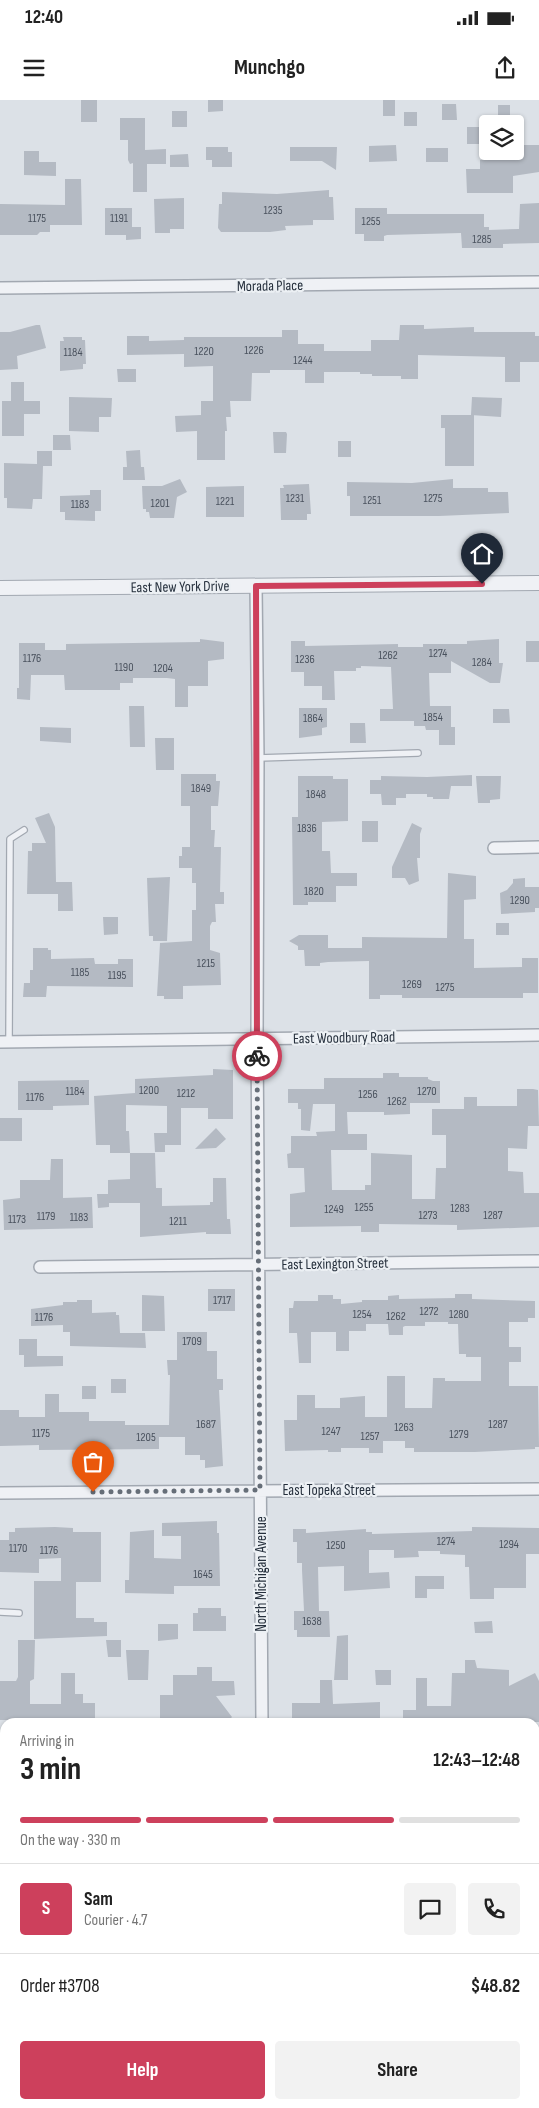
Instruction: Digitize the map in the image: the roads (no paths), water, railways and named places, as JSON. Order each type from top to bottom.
[{"type":"street","name":"Morada Place","points":[[0,288],[539,282]]},
{"type":"street","name":"East New York Drive","points":[[0,588],[539,583]]},
{"type":"street","name":"North Michigan Avenue","points":[[256,586],[258,758],[256,1039],[260,1265],[262,1718]]},
{"type":"street","points":[[494,848],[539,847]]},
{"type":"street","name":"East Woodbury Road","points":[[5,1042],[539,1035]]},
{"type":"street","name":"East Lexington Street","points":[[40,1268],[539,1261]]},
{"type":"street","name":"East Topeka Street","points":[[0,1493],[539,1489]]},
{"type":"lane","points":[[258,758],[418,753]]},
{"type":"lane","points":[[5,1042],[10,839],[24,830]]},
{"type":"lane","points":[[0,1612],[18,1613]]}]
